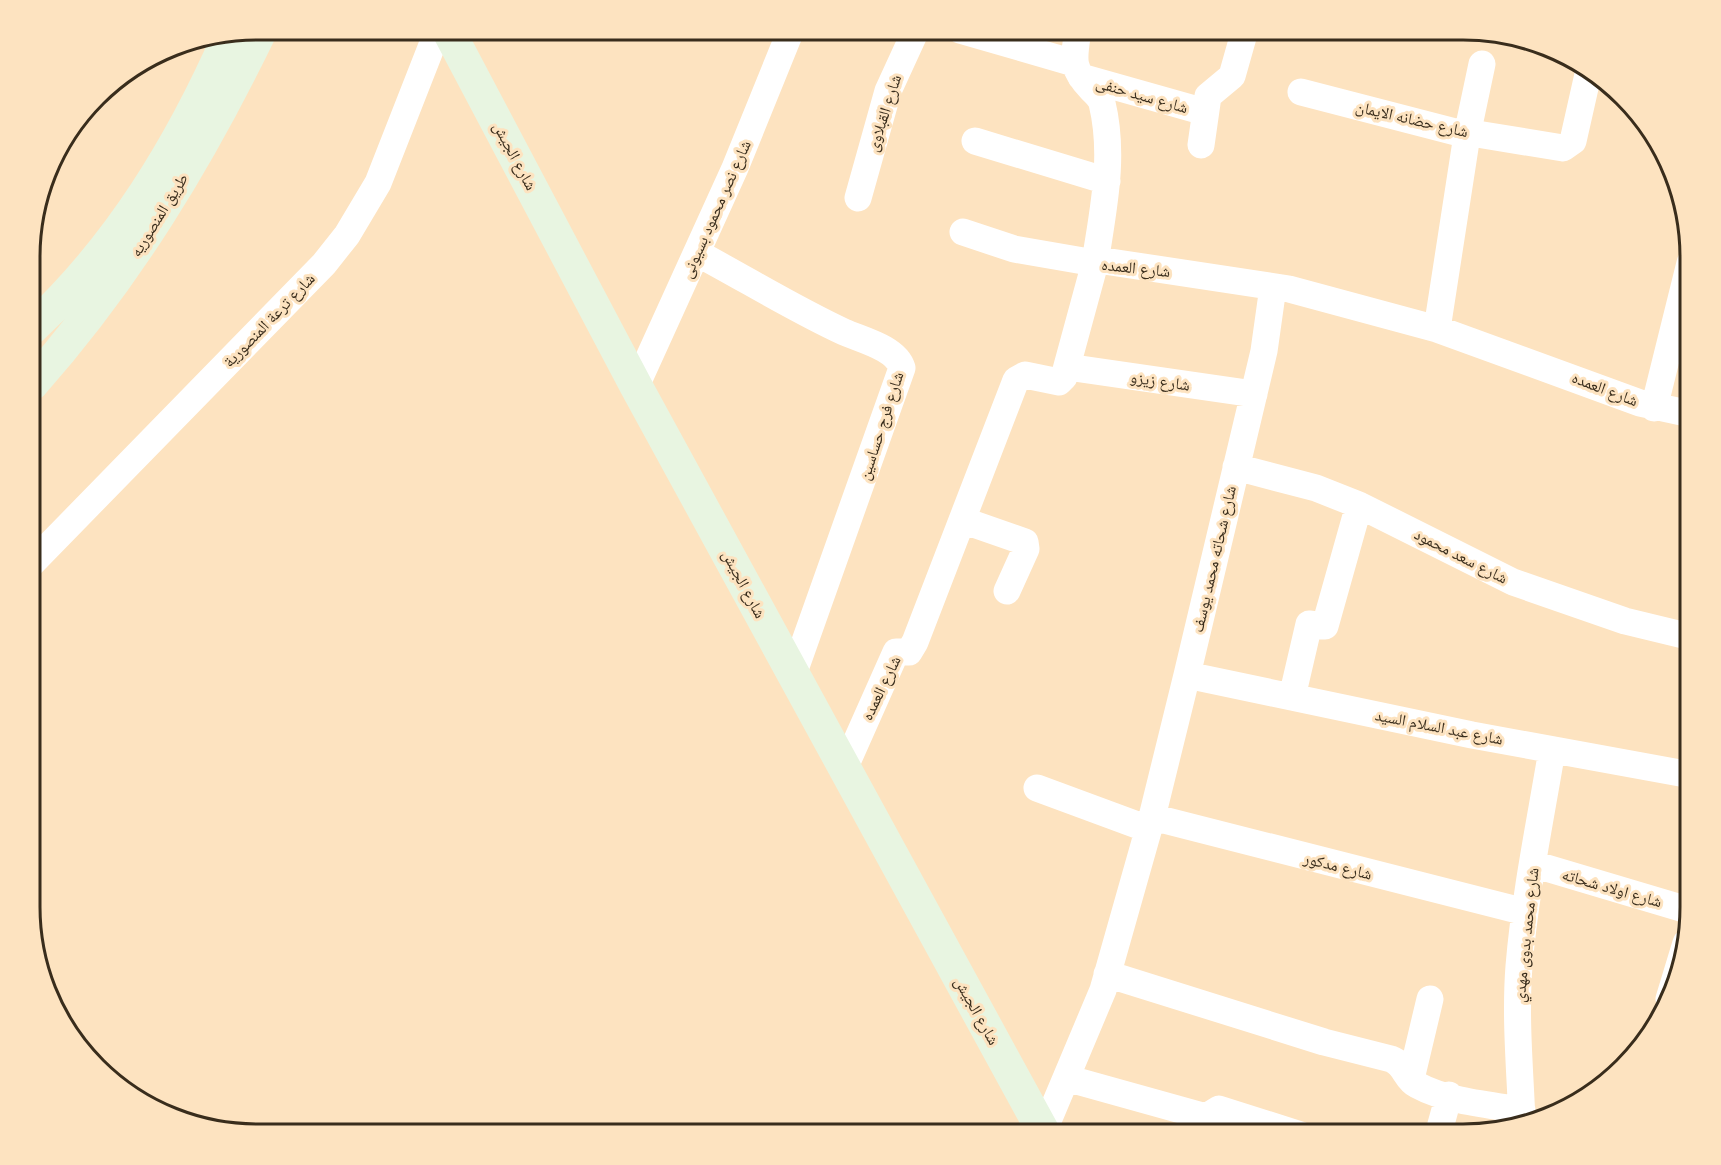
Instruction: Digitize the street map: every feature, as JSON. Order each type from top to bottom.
[{"type":"street","name":"طريق المنصوريه","points":[[40,374],[108,292],[147,237],[210,130],[256,40]]},
{"type":"street","name":"شارع ترعة المنصورية","points":[[40,555],[324,264],[347,234],[378,183],[434,40]]},
{"type":"street","name":"شارع الجيش","points":[[453,40],[636,386],[1038,1124]]},
{"type":"street","name":"شارع نصر محمود بسيونى","points":[[636,386],[735,168],[787,40]]},
{"type":"street","name":"شارع القبلاوى","points":[[858,198],[888,91],[911,40]]},
{"type":"street","points":[[963,232],[1014,249],[1095,263],[1107,181],[1109,144],[1101,100],[1077,70],[989,40]]},
{"type":"street","points":[[1077,70],[1078,40]]},
{"type":"street","points":[[1201,145],[1205,112],[1211,91],[1232,76],[1242,40]]},
{"type":"street","name":"طريق المنصوريه","points":[[40,321],[66,297],[122,229],[150,187],[199,100],[226,43]]},
{"type":"street","points":[[1437,329],[1467,135],[1482,64]]},
{"type":"street","name":"شارع سيد حنفى","points":[[1077,70],[1205,112]]},
{"type":"street","name":"شارع حضانه الايمان","points":[[1302,92],[1467,135],[1477,134],[1559,148],[1569,146],[1573,141],[1587,79]]},
{"type":"street","points":[[975,141],[1107,181]]},
{"type":"street","name":"شارع فرج حساسين","points":[[697,253],[842,331],[886,351],[897,358],[902,368],[793,675]]},
{"type":"street","name":"شارع العمده","points":[[844,770],[896,652],[909,652],[915,642],[1016,380],[1025,375],[1062,382],[1095,263],[1104,261],[1273,287],[1437,329],[1654,408],[1680,412]]},
{"type":"street","name":"شارع شحاته محمد يوسف","points":[[1047,1124],[1088,1029],[1107,974],[1150,823],[1264,351],[1273,287]]},
{"type":"street","points":[[1654,408],[1680,303]]},
{"type":"street","name":"شارع زيزو","points":[[1066,368],[1254,394]]},
{"type":"street","name":"شارع سعد محمود","points":[[1236,467],[1316,488],[1359,505],[1513,582],[1625,621],[1680,635]]},
{"type":"street","points":[[1292,697],[1309,624],[1325,626],[1359,505]]},
{"type":"street","points":[[962,520],[1025,542],[1026,549],[1007,591]]},
{"type":"street","name":"شارع عبد السلام السيد","points":[[1187,675],[1680,774]]},
{"type":"street","name":"شارع محمد بدوى مهدي","points":[[1522,1116],[1517,1017],[1525,912],[1552,750]]},
{"type":"street","points":[[1037,788],[1150,823]]},
{"type":"street","name":"شارع مدكور","points":[[1150,823],[1525,912]]},
{"type":"street","name":"شارع اولاد شحاته","points":[[1533,864],[1680,908]]},
{"type":"street","points":[[1107,974],[1324,1042],[1391,1059],[1401,1063],[1416,1085],[1522,1116]]},
{"type":"street","points":[[1411,1079],[1430,999]]},
{"type":"street","points":[[1066,1078],[1206,1118],[1212,1116],[1216,1109],[1266,1124]]},
{"type":"street","points":[[1441,1124],[1449,1095]]}]
